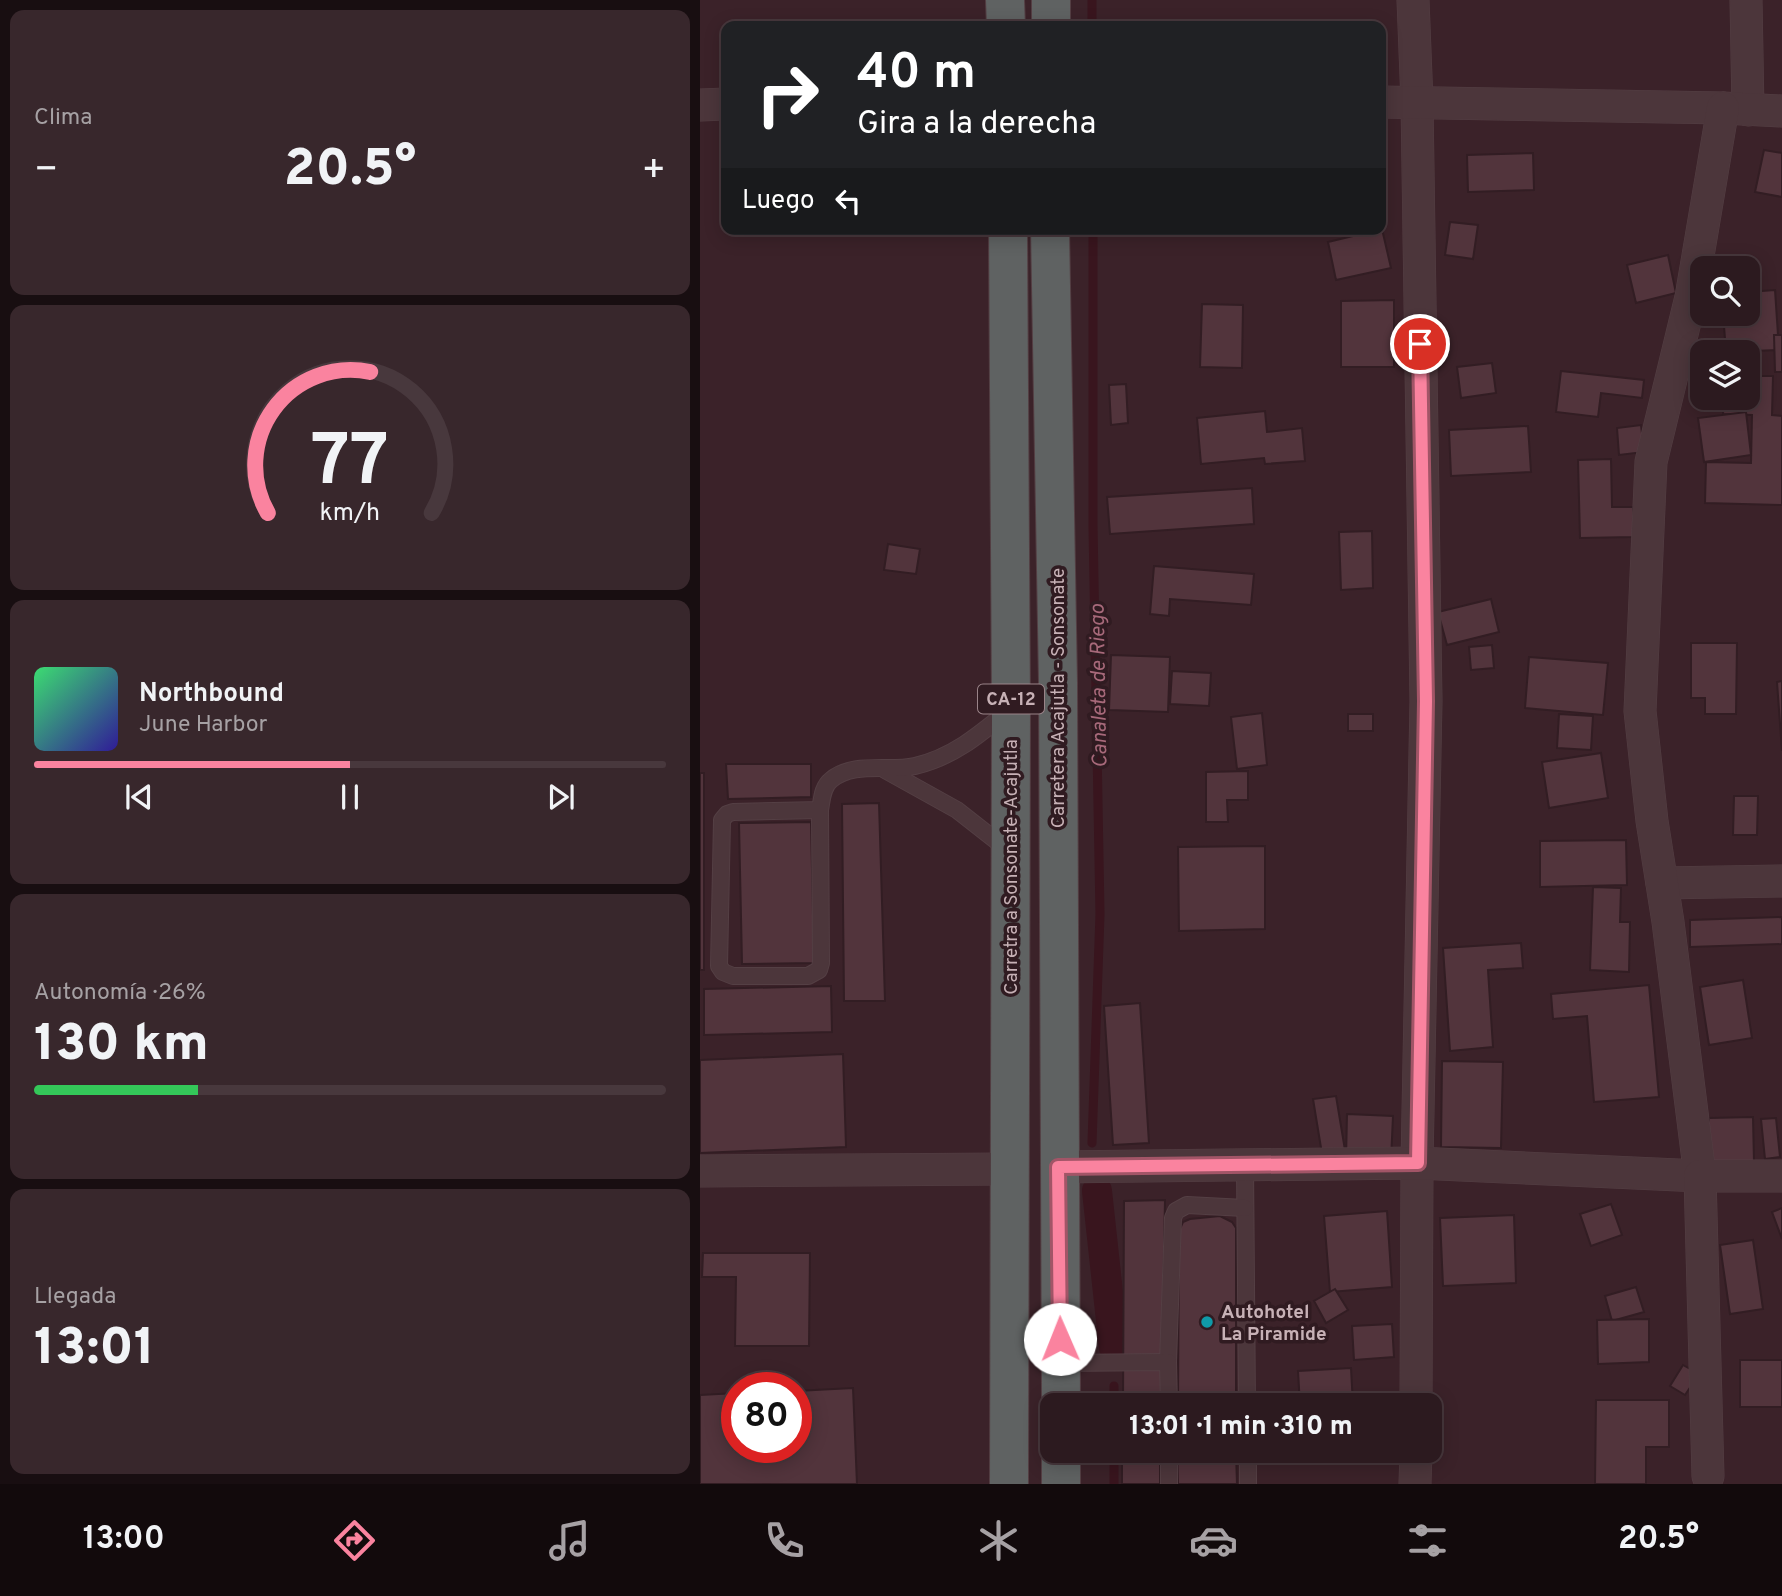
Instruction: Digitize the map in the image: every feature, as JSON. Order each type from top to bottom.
[{"type":"highway","points":[[1006,0],[1006,21]]},
{"type":"highway","points":[[1051,0],[1051,21]]},
{"type":"highway","name":"Carretra a Sonsonate-Acajutla","points":[[1008,235],[1011,708],[1009,1169]]},
{"type":"highway","name":"Carretera Acajutla - Sonsonate","points":[[1050,235],[1058,697],[1058,1167]]},
{"type":"highway","name":"CA-12","points":[[1058,1167],[1061,1393]]},
{"type":"highway","name":"CA-12","points":[[1009,1169],[1009,1484]]},
{"type":"highway","points":[[1061,1463],[1062,1484]]},
{"type":"street","points":[[1413,0],[1417,102],[1426,701],[1416,1393]]},
{"type":"street","points":[[1708,1476],[1700,1176],[1652,821],[1640,711],[1651,462],[1735,109],[1745,0]]},
{"type":"street","points":[[1386,102],[1782,111]]},
{"type":"street","points":[[700,105],[721,104]]},
{"type":"street","points":[[1662,883],[1782,881]]},
{"type":"street","points":[[1058,1167],[1418,1163],[1700,1176],[1782,1176]]},
{"type":"street","points":[[700,1171],[1009,1169]]},
{"type":"street","points":[[1415,1484],[1416,1463]]},
{"type":"lane","points":[[820,810],[733,812],[722,820],[719,966],[723,972],[733,976],[808,976],[819,970],[820,810],[825,786],[830,780],[861,768],[915,766],[959,749],[1011,708]]},
{"type":"lane","points":[[885,769],[957,810],[1009,852]]},
{"type":"lane","points":[[1245,1165],[1247,1393]]},
{"type":"lane","points":[[1168,1393],[1173,1218],[1176,1211],[1187,1205],[1245,1208]]},
{"type":"lane","points":[[1060,1363],[1168,1362]]},
{"type":"lane","points":[[1169,1463],[1169,1484]]},
{"type":"lane","points":[[1248,1463],[1248,1484]]},
{"type":"building","points":[[1764,150],[1782,153],[1782,197],[1755,192]]},
{"type":"building","points":[[1533,153],[1534,190],[1468,192],[1467,155]]},
{"type":"building","points":[[1450,222],[1478,225],[1473,259],[1445,255]]},
{"type":"building","points":[[1357,235],[1383,235],[1391,268],[1336,280],[1328,242]]},
{"type":"building","points":[[1668,255],[1676,293],[1636,303],[1627,265]]},
{"type":"building","points":[[1775,290],[1779,350],[1760,351],[1760,340],[1725,340],[1724,326],[1760,326],[1760,291]]},
{"type":"building","points":[[1394,300],[1394,367],[1341,367],[1341,301]]},
{"type":"building","points":[[1202,304],[1243,305],[1242,368],[1200,367]]},
{"type":"building","points":[[1774,335],[1782,335],[1782,372],[1775,372]]},
{"type":"building","points":[[1492,363],[1496,393],[1461,398],[1457,367]]},
{"type":"building","points":[[1561,371],[1644,380],[1642,398],[1601,393],[1598,417],[1556,412]]},
{"type":"building","points":[[1760,376],[1773,376],[1772,415],[1782,416],[1782,505],[1705,503],[1706,462],[1751,463],[1752,415],[1723,414],[1723,410],[1760,410]]},
{"type":"building","points":[[1126,384],[1128,423],[1111,425],[1109,385]]},
{"type":"building","points":[[1265,411],[1267,432],[1302,428],[1305,461],[1265,464],[1264,458],[1201,464],[1197,418]]},
{"type":"building","points":[[1746,412],[1751,455],[1704,462],[1698,418]]},
{"type":"building","points":[[1641,425],[1644,452],[1619,455],[1617,428]]},
{"type":"building","points":[[1528,426],[1531,472],[1451,476],[1449,430]]},
{"type":"building","points":[[1611,459],[1612,507],[1633,507],[1634,537],[1580,538],[1578,460]]},
{"type":"building","points":[[1252,488],[1254,524],[1110,534],[1107,497]]},
{"type":"building","points":[[1372,531],[1373,588],[1341,590],[1339,532]]},
{"type":"building","points":[[888,544],[920,549],[916,574],[884,570]]},
{"type":"building","points":[[1154,566],[1254,574],[1251,605],[1170,599],[1169,616],[1150,614]]},
{"type":"building","points":[[1491,599],[1499,632],[1447,645],[1438,612]]},
{"type":"building","points":[[1691,643],[1737,643],[1736,714],[1705,714],[1705,698],[1691,698]]},
{"type":"building","points":[[1492,645],[1494,668],[1471,670],[1469,647]]},
{"type":"building","points":[[1111,655],[1170,657],[1168,712],[1109,710]]},
{"type":"building","points":[[1529,657],[1608,663],[1603,715],[1525,708]]},
{"type":"building","points":[[1172,671],[1211,673],[1209,706],[1170,704]]},
{"type":"building","points":[[1782,681],[1782,751],[1777,682]]},
{"type":"building","points":[[1262,713],[1267,765],[1237,769],[1231,717]]},
{"type":"building","points":[[1348,714],[1373,714],[1373,731],[1348,731]]},
{"type":"building","points":[[1559,714],[1593,716],[1591,750],[1557,748]]},
{"type":"building","points":[[1601,753],[1608,798],[1549,808],[1542,762]]},
{"type":"building","points":[[726,764],[811,764],[811,797],[728,799]]},
{"type":"building","points":[[1248,771],[1248,800],[1227,800],[1228,822],[1206,822],[1206,772]]},
{"type":"building","points":[[700,773],[704,773],[704,970],[700,970]]},
{"type":"building","points":[[1734,796],[1758,796],[1757,835],[1733,835]]},
{"type":"building","points":[[879,803],[885,1001],[844,1001],[842,804]]},
{"type":"building","points":[[811,822],[814,963],[742,964],[739,823]]},
{"type":"building","points":[[1626,840],[1627,885],[1540,887],[1540,841]]},
{"type":"building","points":[[1265,846],[1265,929],[1179,931],[1178,847]]},
{"type":"building","points":[[1593,887],[1621,888],[1620,922],[1630,922],[1629,972],[1590,970]]},
{"type":"building","points":[[1782,917],[1782,944],[1690,947],[1690,920]]},
{"type":"building","points":[[1521,943],[1523,968],[1488,970],[1493,1047],[1450,1051],[1443,948]]},
{"type":"building","points":[[1743,980],[1752,1038],[1709,1045],[1700,987]]},
{"type":"building","points":[[1649,985],[1659,1097],[1594,1102],[1587,1016],[1553,1019],[1551,994]]},
{"type":"building","points":[[831,986],[832,1032],[704,1035],[704,989]]},
{"type":"building","points":[[1140,1003],[1149,1143],[1113,1145],[1104,1006]]},
{"type":"building","points":[[843,1054],[846,1147],[700,1153],[700,1060]]},
{"type":"building","points":[[1442,1061],[1503,1062],[1501,1148],[1441,1147]]},
{"type":"building","points":[[1336,1096],[1346,1156],[1323,1160],[1313,1099]]},
{"type":"building","points":[[1347,1114],[1393,1116],[1391,1160],[1346,1159]]},
{"type":"building","points":[[1753,1117],[1754,1162],[1709,1163],[1709,1118]]},
{"type":"building","points":[[1776,1118],[1780,1157],[1765,1159],[1761,1119]]},
{"type":"building","points":[[1165,1200],[1161,1393],[1123,1393],[1124,1201]]},
{"type":"building","points":[[1611,1204],[1622,1235],[1591,1246],[1580,1214]]},
{"type":"building","points":[[1782,1208],[1782,1239],[1772,1212]]},
{"type":"building","points":[[1387,1211],[1392,1287],[1330,1292],[1324,1216]]},
{"type":"building","points":[[1514,1215],[1516,1283],[1443,1286],[1440,1218]]},
{"type":"building","name":"Autohotel La Piramide","points":[[1220,1216],[1232,1222],[1236,1228],[1236,1393],[1178,1393],[1179,1231],[1183,1222]]},
{"type":"building","points":[[1753,1240],[1763,1309],[1730,1314],[1720,1245]]},
{"type":"building","points":[[703,1253],[810,1253],[809,1346],[735,1346],[736,1277],[702,1277]]},
{"type":"building","points":[[1636,1287],[1644,1312],[1612,1321],[1605,1296]]},
{"type":"building","points":[[1335,1289],[1348,1310],[1326,1323],[1314,1301]]},
{"type":"building","points":[[1649,1319],[1649,1362],[1598,1364],[1597,1320]]},
{"type":"building","points":[[1392,1324],[1394,1357],[1354,1360],[1352,1326]]},
{"type":"building","points":[[1740,1360],[1782,1360],[1782,1407],[1740,1407]]},
{"type":"building","points":[[1683,1365],[1699,1374],[1685,1395],[1670,1386]]},
{"type":"building","points":[[1351,1368],[1352,1393],[1299,1393],[1298,1371]]},
{"type":"building","points":[[853,1388],[857,1484],[700,1484],[700,1395],[721,1394],[721,1463],[812,1463],[812,1390]]},
{"type":"building","points":[[1596,1400],[1669,1400],[1669,1447],[1646,1447],[1646,1484],[1595,1484]]},
{"type":"building","points":[[1122,1463],[1160,1463],[1160,1484],[1122,1484]]},
{"type":"building","points":[[1177,1463],[1236,1463],[1237,1484],[1178,1484]]},
{"type":"waterway","name":"Canaleta de Riego","points":[[1092,0],[1092,21]]},
{"type":"waterway","name":"Canaleta de Riego","points":[[1092,1143],[1100,914],[1093,526],[1093,235]]},
{"type":"waterway","points":[[1097,1191],[1114,1348]]},
{"type":"waterway","name":"Canaleta de Riego","points":[[1114,1386],[1114,1393]]},
{"type":"waterway","name":"Canaleta de Riego","points":[[1114,1463],[1114,1484]]},
{"type":"place","name":"Autohotel La Piramide","points":[[1207,1322]]},
{"type":"route","points":[[1060,1339],[1058,1167],[1418,1163],[1426,701],[1420,344]]}]
